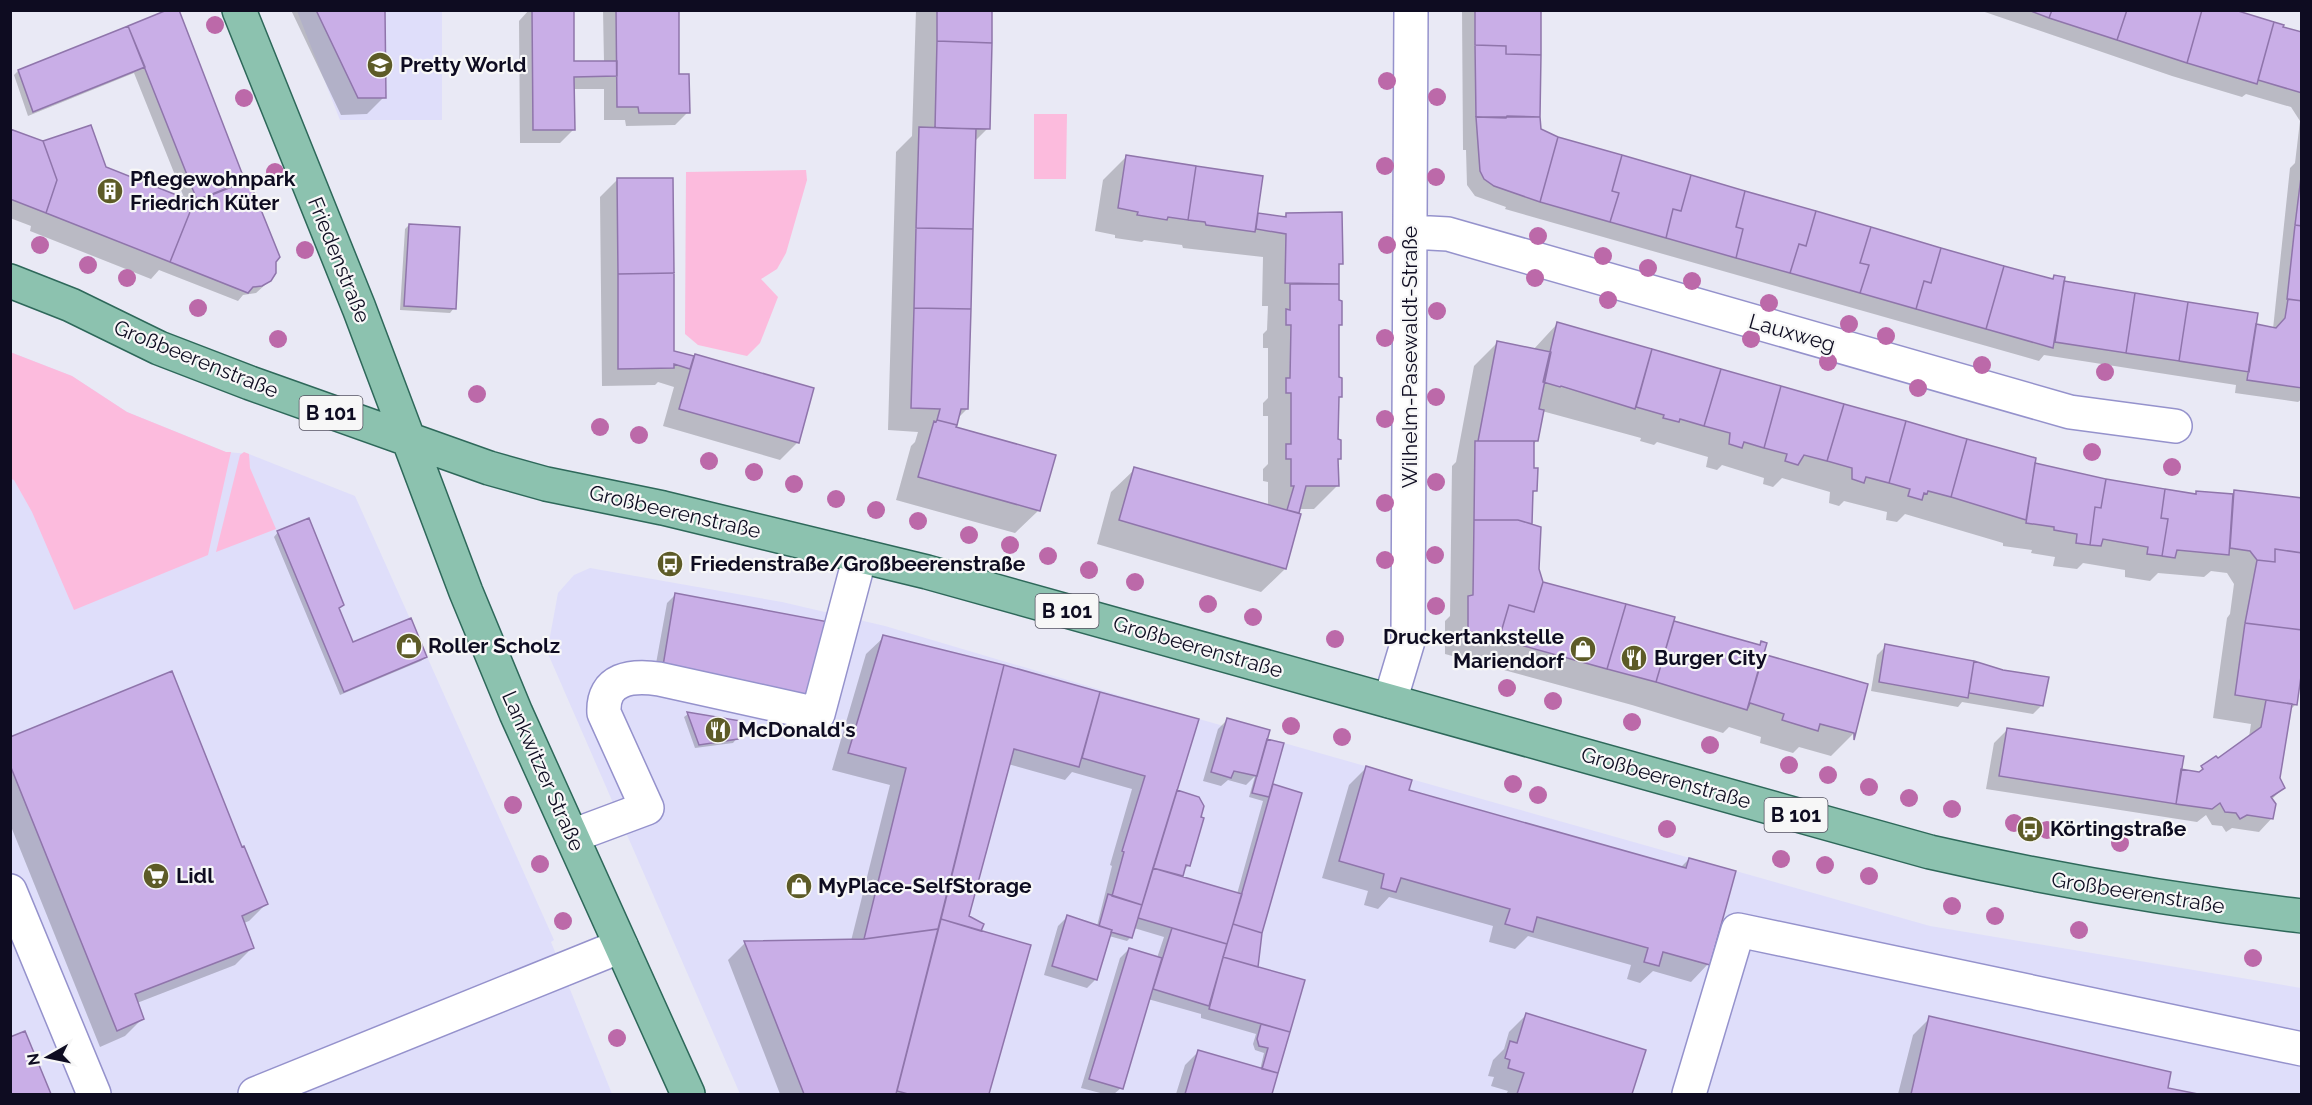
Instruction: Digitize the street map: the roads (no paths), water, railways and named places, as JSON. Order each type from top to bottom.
[{"type":"main road","name":"Friedenstraße","points":[[239,10],[412,442]]},
{"type":"main road","name":"Großbeerenstraße","points":[[10,281],[71,305],[159,348],[250,384],[412,442],[538,482],[663,508],[938,575],[1930,852],[2026,874],[2113,890],[2301,916]]},
{"type":"main road","name":"Lankwitzer Straße","points":[[412,442],[466,592],[507,691],[688,1095]]},
{"type":"street","name":"Wilhelm-Pasewaldt-Straße","points":[[1390,701],[1408,641],[1411,10]]},
{"type":"street","name":"Lauxweg","points":[[1411,232],[1448,234],[2070,412],[2175,426]]},
{"type":"street","points":[[572,836],[647,808],[604,713],[604,701],[608,693],[620,682],[637,676],[658,679],[818,714],[860,556]]},
{"type":"street","points":[[10,891],[94,1095]]},
{"type":"street","points":[[1689,1095],[1738,930],[2301,1049]]},
{"type":"street","points":[[255,1095],[621,946]]},
{"type":"place","name":"Pretty World","points":[[380,65]]},
{"type":"place","name":"Pflegewohnpark Friedrich Küter","points":[[110,191]]},
{"type":"place","name":"Friedenstraße/Großbeerenstraße","points":[[670,564]]},
{"type":"place","name":"Roller Scholz","points":[[409,646]]},
{"type":"place","name":"Druckertankstelle Mariendorf","points":[[1583,649]]},
{"type":"place","name":"Burger City","points":[[1634,658]]},
{"type":"place","name":"McDonald's","points":[[718,730]]},
{"type":"place","name":"Körtingstraße","points":[[2030,829]]},
{"type":"place","name":"Lidl","points":[[156,876]]},
{"type":"place","name":"MyPlace-SelfStorage","points":[[799,886]]}]
